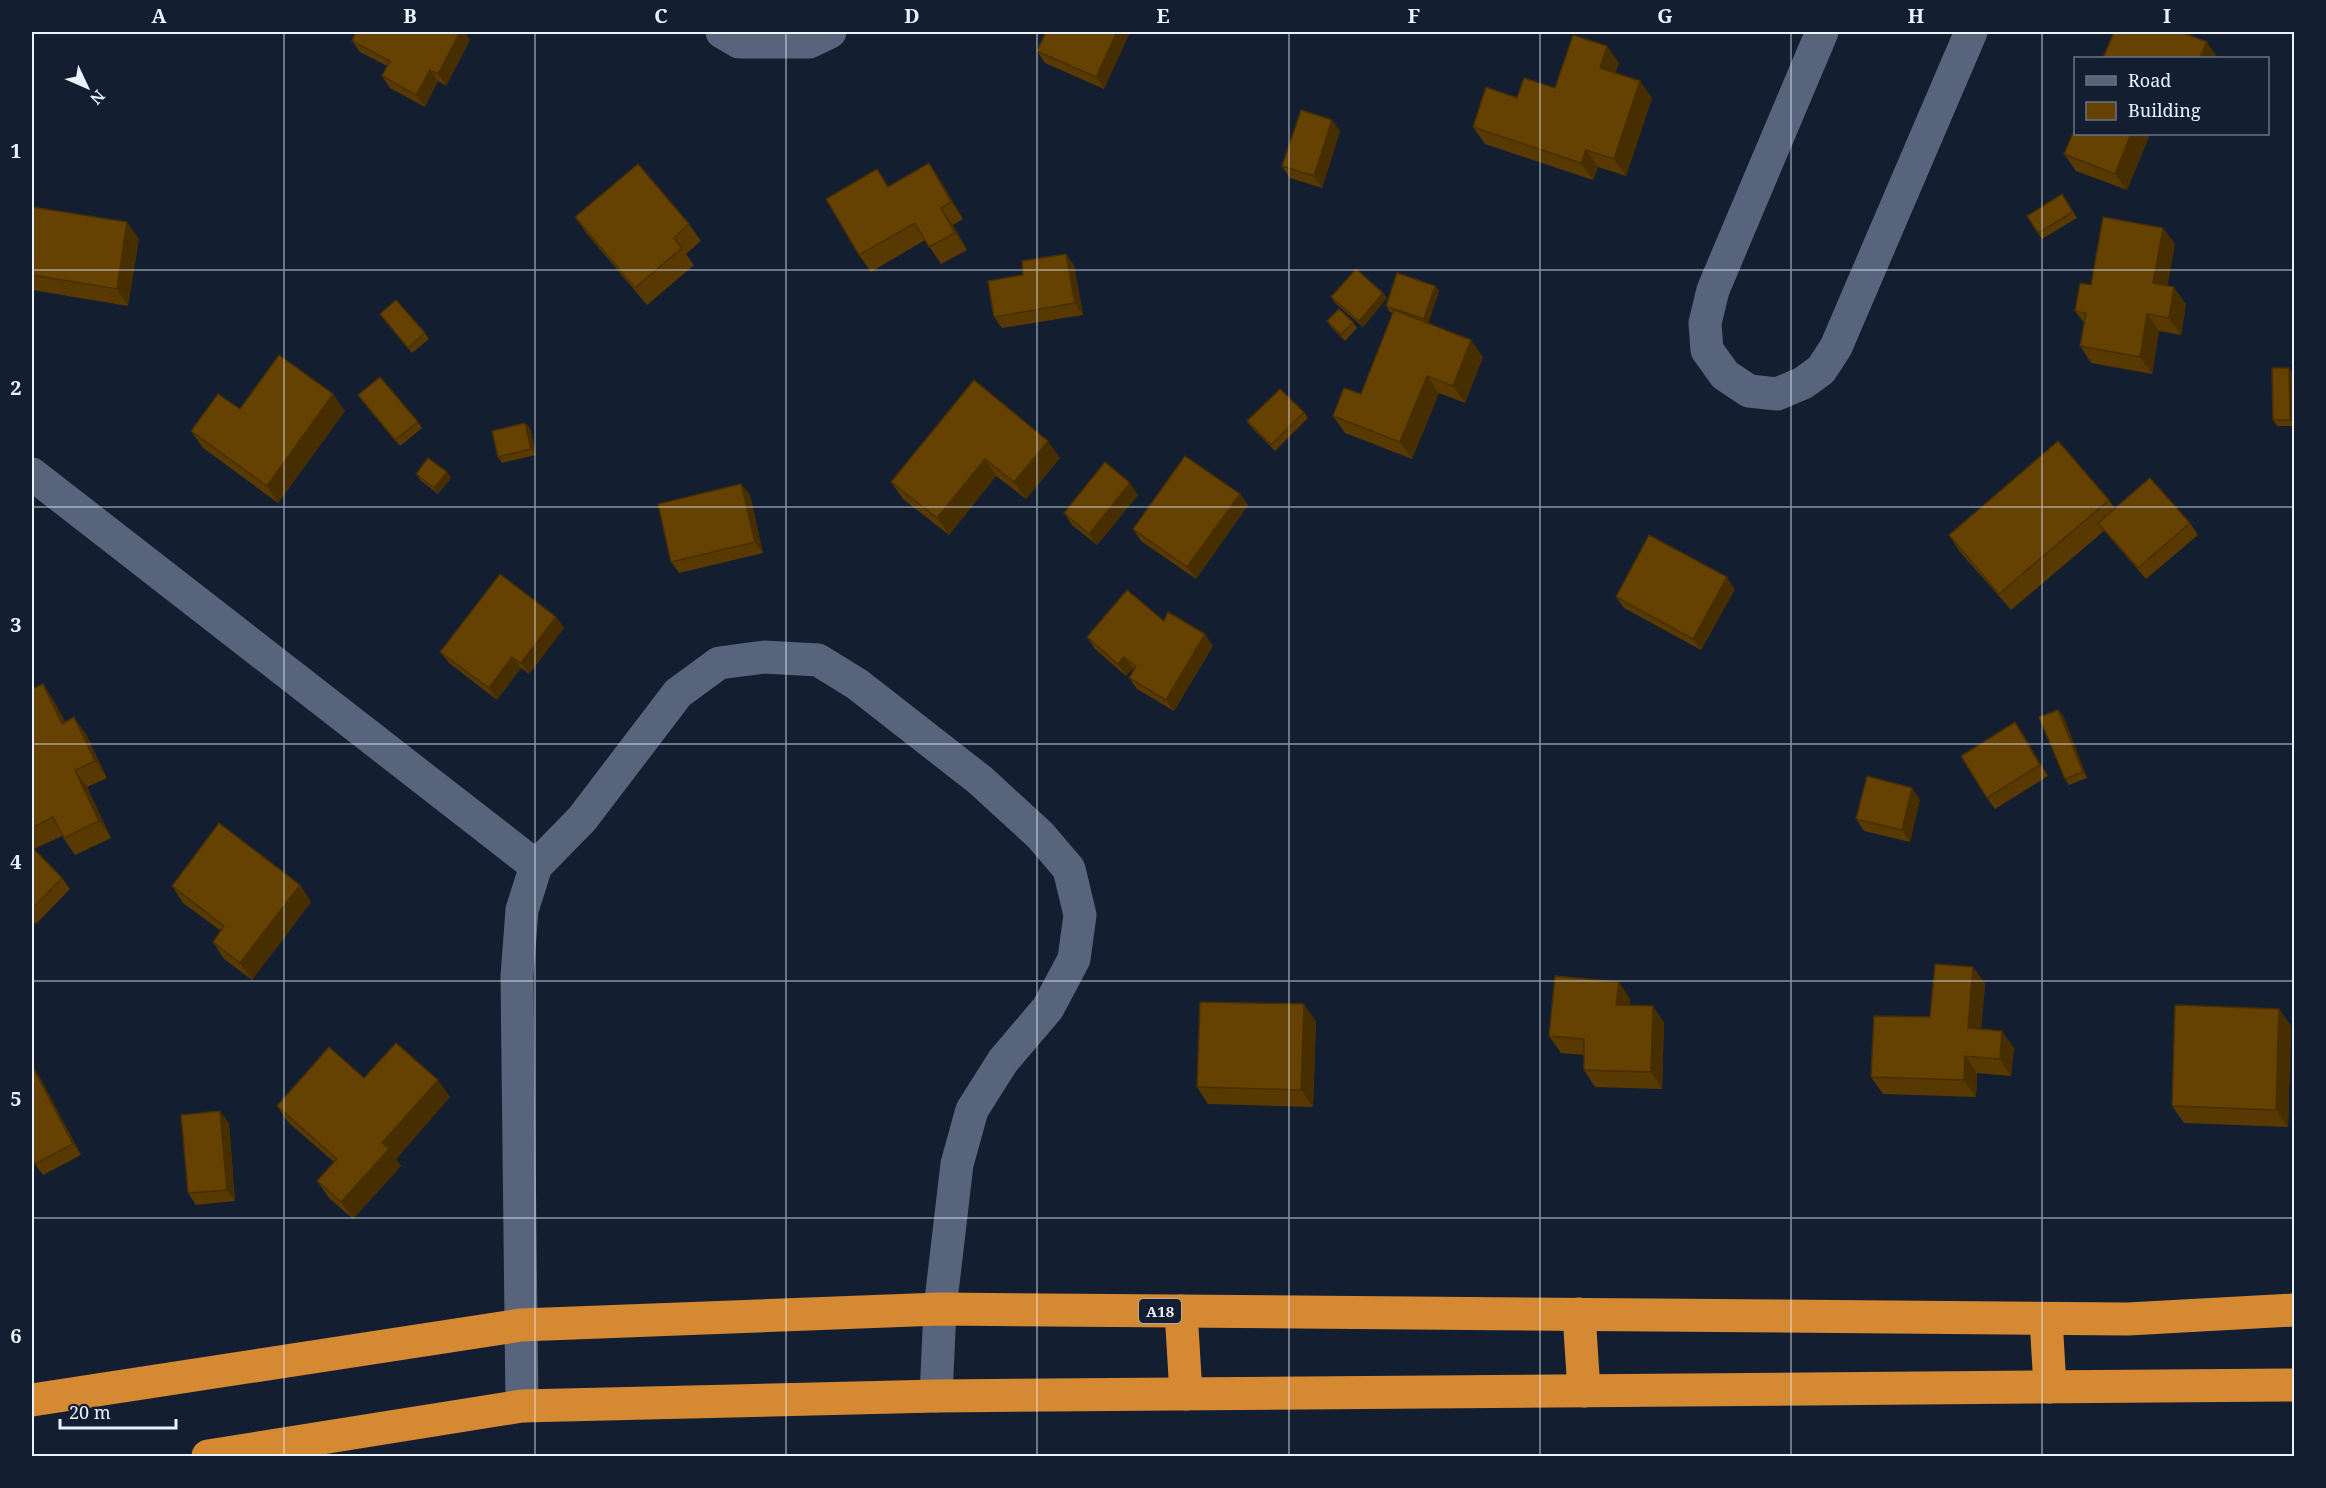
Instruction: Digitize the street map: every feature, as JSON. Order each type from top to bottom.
[{"type":"highway","name":"A18","points":[[32,1400],[521,1325],[939,1309],[2046,1319],[2128,1319],[2295,1310]]},
{"type":"highway","points":[[1181,1311],[1186,1394]]},
{"type":"highway","points":[[1579,1314],[1584,1391]]},
{"type":"highway","points":[[2046,1319],[2050,1387]]},
{"type":"highway","points":[[208,1456],[522,1406],[936,1396],[2295,1385]]},
{"type":"street","points":[[722,32],[739,42],[808,42],[830,32]]},
{"type":"street","points":[[1822,32],[1713,290],[1705,323],[1707,351],[1725,375],[1749,391],[1777,394],[1803,383],[1821,370],[1836,347],[1971,32]]},
{"type":"street","points":[[32,474],[536,866]]},
{"type":"street","points":[[522,1406],[517,976],[522,910],[536,866],[582,819],[678,693],[719,663],[764,657],[818,660],[857,684],[980,780],[1040,836],[1069,869],[1080,915],[1074,959],[1048,1008],[1003,1060],[972,1110],[957,1164],[939,1309],[936,1396]]},
{"type":"building","points":[[356,32],[460,32],[438,74],[430,70],[416,95],[382,76],[390,61],[352,41]]},
{"type":"building","points":[[1046,32],[1117,32],[1096,77],[1037,51]]},
{"type":"building","points":[[2114,32],[2181,32],[2207,42],[2200,57],[2103,57]]},
{"type":"building","points":[[1573,35],[1607,46],[1600,68],[1640,81],[1614,159],[1586,150],[1581,163],[1473,127],[1486,87],[1517,98],[1524,78],[1555,88]]},
{"type":"building","points":[[1301,110],[1332,120],[1314,176],[1282,166]]},
{"type":"building","points":[[2074,131],[2074,135],[2131,135],[2115,174],[2064,154]]},
{"type":"building","points":[[929,163],[951,202],[941,208],[955,233],[929,247],[915,223],[859,255],[826,199],[877,169],[888,187]]},
{"type":"building","points":[[638,164],[689,224],[674,238],[682,248],[635,288],[575,217]]},
{"type":"building","points":[[2062,194],[2073,212],[2038,233],[2027,216]]},
{"type":"building","points":[[32,207],[127,222],[117,289],[32,275]]},
{"type":"building","points":[[2103,217],[2163,228],[2153,283],[2174,287],[2169,318],[2147,314],[2140,357],[2080,346],[2086,313],[2075,311],[2080,283],[2091,285]]},
{"type":"building","points":[[1066,254],[1075,303],[994,317],[988,281],[1023,275],[1022,261]]},
{"type":"building","points":[[1356,269],[1383,293],[1359,321],[1331,297]]},
{"type":"building","points":[[1397,273],[1435,286],[1424,319],[1386,306]]},
{"type":"building","points":[[396,300],[425,333],[408,348],[380,314]]},
{"type":"building","points":[[1339,309],[1353,322],[1341,335],[1327,321]]},
{"type":"building","points":[[1394,310],[1471,340],[1453,386],[1427,376],[1400,442],[1333,416],[1344,388],[1361,394]]},
{"type":"building","points":[[279,355],[333,394],[267,486],[191,431],[218,394],[240,409]]},
{"type":"building","points":[[2272,368],[2289,368],[2290,420],[2273,420]]},
{"type":"building","points":[[380,377],[418,422],[395,440],[358,395]]},
{"type":"building","points":[[974,380],[1048,441],[1014,482],[985,459],[937,518],[891,482]]},
{"type":"building","points":[[1280,389],[1304,412],[1271,445],[1247,421]]},
{"type":"building","points":[[525,423],[531,449],[498,457],[492,431]]},
{"type":"building","points":[[2058,441],[2109,500],[1999,594],[1949,535]]},
{"type":"building","points":[[1185,456],[1240,494],[1187,567],[1133,529]]},
{"type":"building","points":[[428,458],[447,472],[434,488],[416,474]]},
{"type":"building","points":[[1105,462],[1130,483],[1089,534],[1064,513]]},
{"type":"building","points":[[2150,478],[2190,523],[2138,568],[2098,523]]},
{"type":"building","points":[[741,484],[755,542],[671,562],[658,504]]},
{"type":"building","points":[[1649,535],[1727,577],[1693,639],[1616,597]]},
{"type":"building","points":[[500,574],[556,617],[521,663],[512,657],[489,688],[440,652]]},
{"type":"building","points":[[1127,590],[1164,621],[1168,612],[1205,634],[1166,700],[1129,678],[1136,666],[1124,657],[1118,664],[1087,637]]},
{"type":"building","points":[[43,684],[62,724],[74,717],[95,761],[75,770],[99,821],[64,838],[53,817],[32,828],[32,689]]},
{"type":"building","points":[[2058,710],[2083,772],[2065,779],[2039,717]]},
{"type":"building","points":[[2015,722],[2040,765],[1987,798],[1961,756]]},
{"type":"building","points":[[1867,776],[1912,788],[1902,830],[1856,819]]},
{"type":"building","points":[[219,823],[300,885],[240,963],[213,942],[224,926],[172,886]]},
{"type":"building","points":[[32,847],[62,878],[32,909]]},
{"type":"building","points":[[1935,964],[1973,967],[1968,1028],[2002,1031],[2000,1059],[1965,1056],[1964,1080],[1871,1077],[1874,1016],[1930,1017]]},
{"type":"building","points":[[1555,976],[1619,982],[1616,1005],[1653,1006],[1651,1072],[1584,1070],[1584,1039],[1549,1036]]},
{"type":"building","points":[[1200,1002],[1304,1004],[1301,1090],[1197,1087]]},
{"type":"building","points":[[2175,1005],[2279,1009],[2276,1110],[2172,1106]]},
{"type":"building","points":[[396,1043],[438,1080],[382,1143],[389,1149],[341,1202],[317,1181],[337,1159],[277,1106],[329,1047],[364,1078]]},
{"type":"building","points":[[32,1066],[73,1144],[35,1164],[32,1156]]},
{"type":"building","points":[[220,1111],[227,1190],[188,1193],[181,1115]]}]
